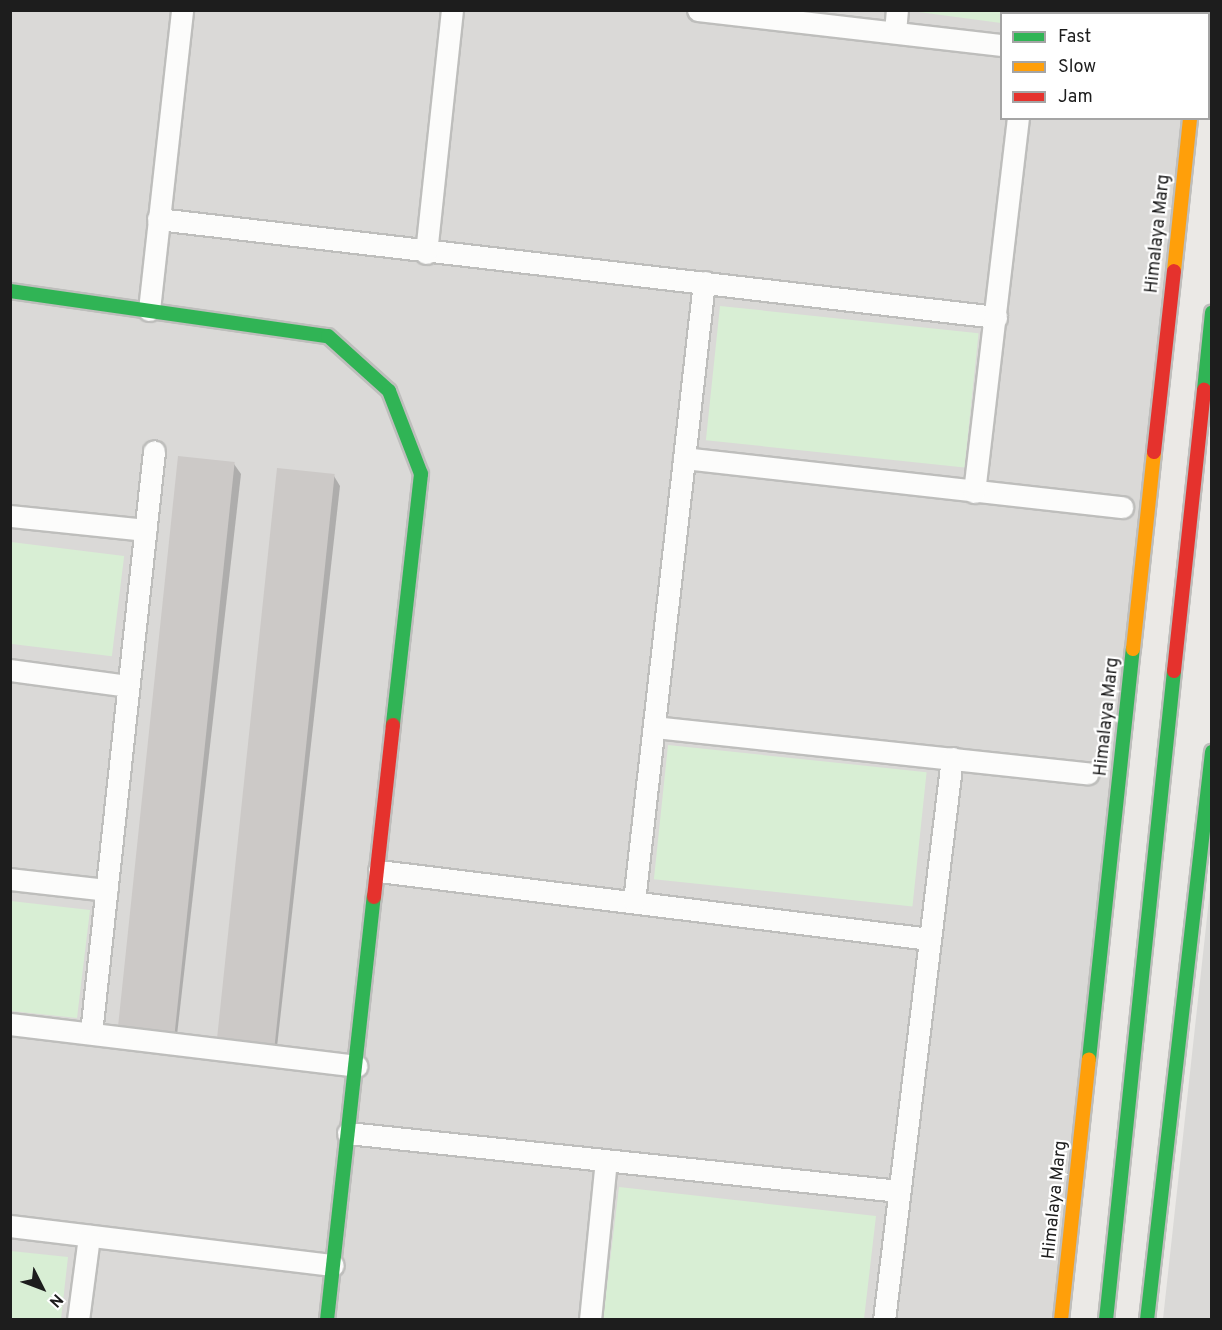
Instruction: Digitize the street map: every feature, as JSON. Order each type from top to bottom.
[{"type":"main road","name":"Himalaya Marg","points":[[1061,1320],[1190,120]]},
{"type":"main road","points":[[10,291],[328,336],[389,391],[421,474],[379,871],[327,1320]]},
{"type":"main road","points":[[1106,1320],[1212,312]]},
{"type":"main road","points":[[1147,1320],[1212,752]]},
{"type":"street","points":[[149,310],[182,10]]},
{"type":"street","points":[[426,253],[452,10]]},
{"type":"street","points":[[699,10],[1000,45]]},
{"type":"street","points":[[895,32],[897,10]]},
{"type":"street","points":[[974,492],[1018,120]]},
{"type":"street","points":[[158,219],[426,253],[704,282],[996,317]]},
{"type":"street","points":[[634,902],[704,282]]},
{"type":"street","points":[[91,1033],[154,451]]},
{"type":"street","points":[[684,458],[1122,507]]},
{"type":"street","points":[[10,516],[145,530]]},
{"type":"street","points":[[10,670],[128,686]]},
{"type":"street","points":[[654,727],[1088,773]]},
{"type":"street","points":[[884,1320],[952,758]]},
{"type":"street","points":[[379,871],[930,939]]},
{"type":"street","points":[[10,879],[106,890]]},
{"type":"street","points":[[10,1024],[356,1066]]},
{"type":"street","points":[[348,1133],[899,1191]]},
{"type":"street","points":[[590,1320],[606,1161]]},
{"type":"street","points":[[10,1227],[333,1265]]},
{"type":"street","points":[[78,1320],[89,1236]]},
{"type":"shaded area","points":[[10,11],[1206,11],[1000,12],[1000,120],[1194,120],[1053,1319],[11,1319]]},
{"type":"shaded area","points":[[1211,881],[1211,1319],[1163,1319]]},
{"type":"green space","points":[[1017,10],[1000,12],[1000,23],[911,11]]},
{"type":"green space","points":[[720,306],[979,333],[964,467],[706,440]]},
{"type":"green space","points":[[11,542],[124,556],[112,656],[10,644]]},
{"type":"green space","points":[[668,745],[927,772],[912,906],[654,879]]},
{"type":"green space","points":[[11,901],[90,910],[77,1018],[11,1011]]},
{"type":"green space","points":[[619,1187],[876,1216],[864,1319],[603,1319]]},
{"type":"green space","points":[[11,1251],[68,1257],[61,1319],[11,1319]]},
{"type":"building","points":[[178,456],[235,462],[175,1034],[118,1028]]},
{"type":"building","points":[[277,468],[335,474],[274,1047],[217,1041]]},
{"type":"traffic: fast","points":[[10,291],[328,336],[389,391],[421,474],[393,725]]},
{"type":"traffic: fast","points":[[1204,390],[1212,312]]},
{"type":"traffic: fast","points":[[1089,1059],[1133,649]]},
{"type":"traffic: fast","points":[[1106,1320],[1174,671]]},
{"type":"traffic: fast","points":[[1147,1320],[1212,752]]},
{"type":"traffic: fast","points":[[327,1320],[374,897]]},
{"type":"traffic: slow","points":[[1174,271],[1190,120]]},
{"type":"traffic: slow","points":[[1133,649],[1154,452]]},
{"type":"traffic: slow","points":[[1061,1320],[1089,1059]]},
{"type":"traffic: jam","points":[[1154,452],[1174,271]]},
{"type":"traffic: jam","points":[[1174,671],[1204,390]]},
{"type":"traffic: jam","points":[[374,897],[393,725]]}]
